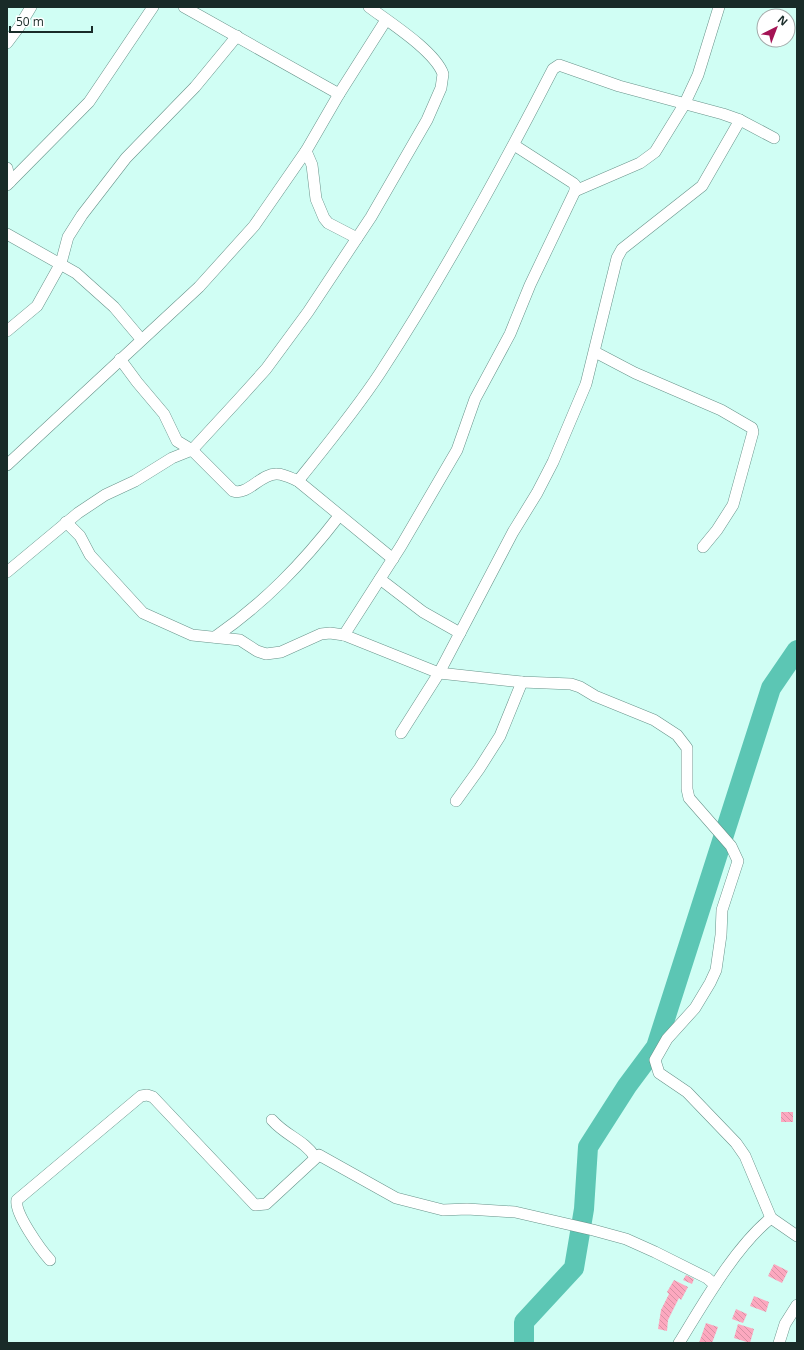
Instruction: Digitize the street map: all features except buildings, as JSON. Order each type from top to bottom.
[{"type":"street","points":[[7,43],[31,7]]},
{"type":"street","points":[[9,183],[89,102],[153,7]]},
{"type":"street","points":[[184,7],[339,94]]},
{"type":"street","points":[[7,572],[66,522],[105,494],[135,481],[172,458],[192,450],[266,369],[308,312],[357,238],[420,136],[436,100],[443,74],[434,59],[369,7]]},
{"type":"street","points":[[575,191],[640,163],[655,152],[684,105],[698,75],[719,7]]},
{"type":"street","points":[[7,465],[141,339],[199,287],[254,226],[306,152],[339,94],[386,20]]},
{"type":"street","points":[[7,330],[37,306],[61,264],[68,237],[82,215],[126,158],[195,87],[237,36]]},
{"type":"street","points":[[298,481],[338,431],[380,374],[425,301],[514,145],[553,68],[559,65],[619,86],[684,105],[723,114],[740,120],[774,138]]},
{"type":"street","points":[[401,733],[439,673],[513,532],[537,493],[553,462],[586,384],[617,258],[622,249],[702,186],[740,120]]},
{"type":"street","points":[[344,635],[443,477],[457,450],[475,399],[510,334],[530,285],[575,191],[575,185],[573,183],[514,145]]},
{"type":"street","points":[[306,152],[312,165],[316,199],[324,218],[328,222],[357,238]]},
{"type":"street","points":[[7,168],[9,183]]},
{"type":"street","points":[[7,234],[76,273],[114,307],[141,339]]},
{"type":"street","points":[[595,352],[635,373],[722,410],[752,428],[753,432],[733,505],[717,530],[703,547]]},
{"type":"street","points":[[120,359],[164,414],[177,441],[192,450],[235,492],[240,492],[271,474],[283,475],[298,481],[393,559]]},
{"type":"street","points":[[215,637],[237,622],[289,577],[339,516]]},
{"type":"street","points":[[66,522],[80,536],[90,555],[143,613],[192,635],[240,640],[257,651],[266,654],[281,652],[321,634],[344,635],[439,673],[522,682],[571,684],[595,696],[654,720],[677,735],[687,748],[686,789],[689,798],[737,856],[737,868],[722,910],[721,935],[716,970],[695,1008],[667,1039],[655,1060],[659,1072],[687,1092],[736,1143],[745,1156],[771,1218],[797,1236]]},
{"type":"street","points":[[380,579],[423,612],[460,633]]},
{"type":"street","points":[[456,801],[479,770],[500,736],[522,682]]},
{"type":"street","points":[[50,1260],[28,1230],[16,1205],[17,1200],[141,1096],[147,1095],[153,1097],[255,1205],[266,1204],[314,1157],[319,1155],[396,1198],[443,1210],[467,1209],[515,1212],[626,1239],[686,1267],[707,1278],[716,1285]]},
{"type":"street","points":[[272,1120],[281,1130],[308,1147],[314,1157]]},
{"type":"street","points":[[678,1343],[716,1285],[753,1235],[771,1218]]},
{"type":"street","points":[[779,1343],[785,1324],[797,1305]]},
{"type":"waterway","points":[[524,1343],[524,1322],[574,1268],[584,1209],[588,1147],[627,1086],[656,1047],[771,688],[797,650]]}]
